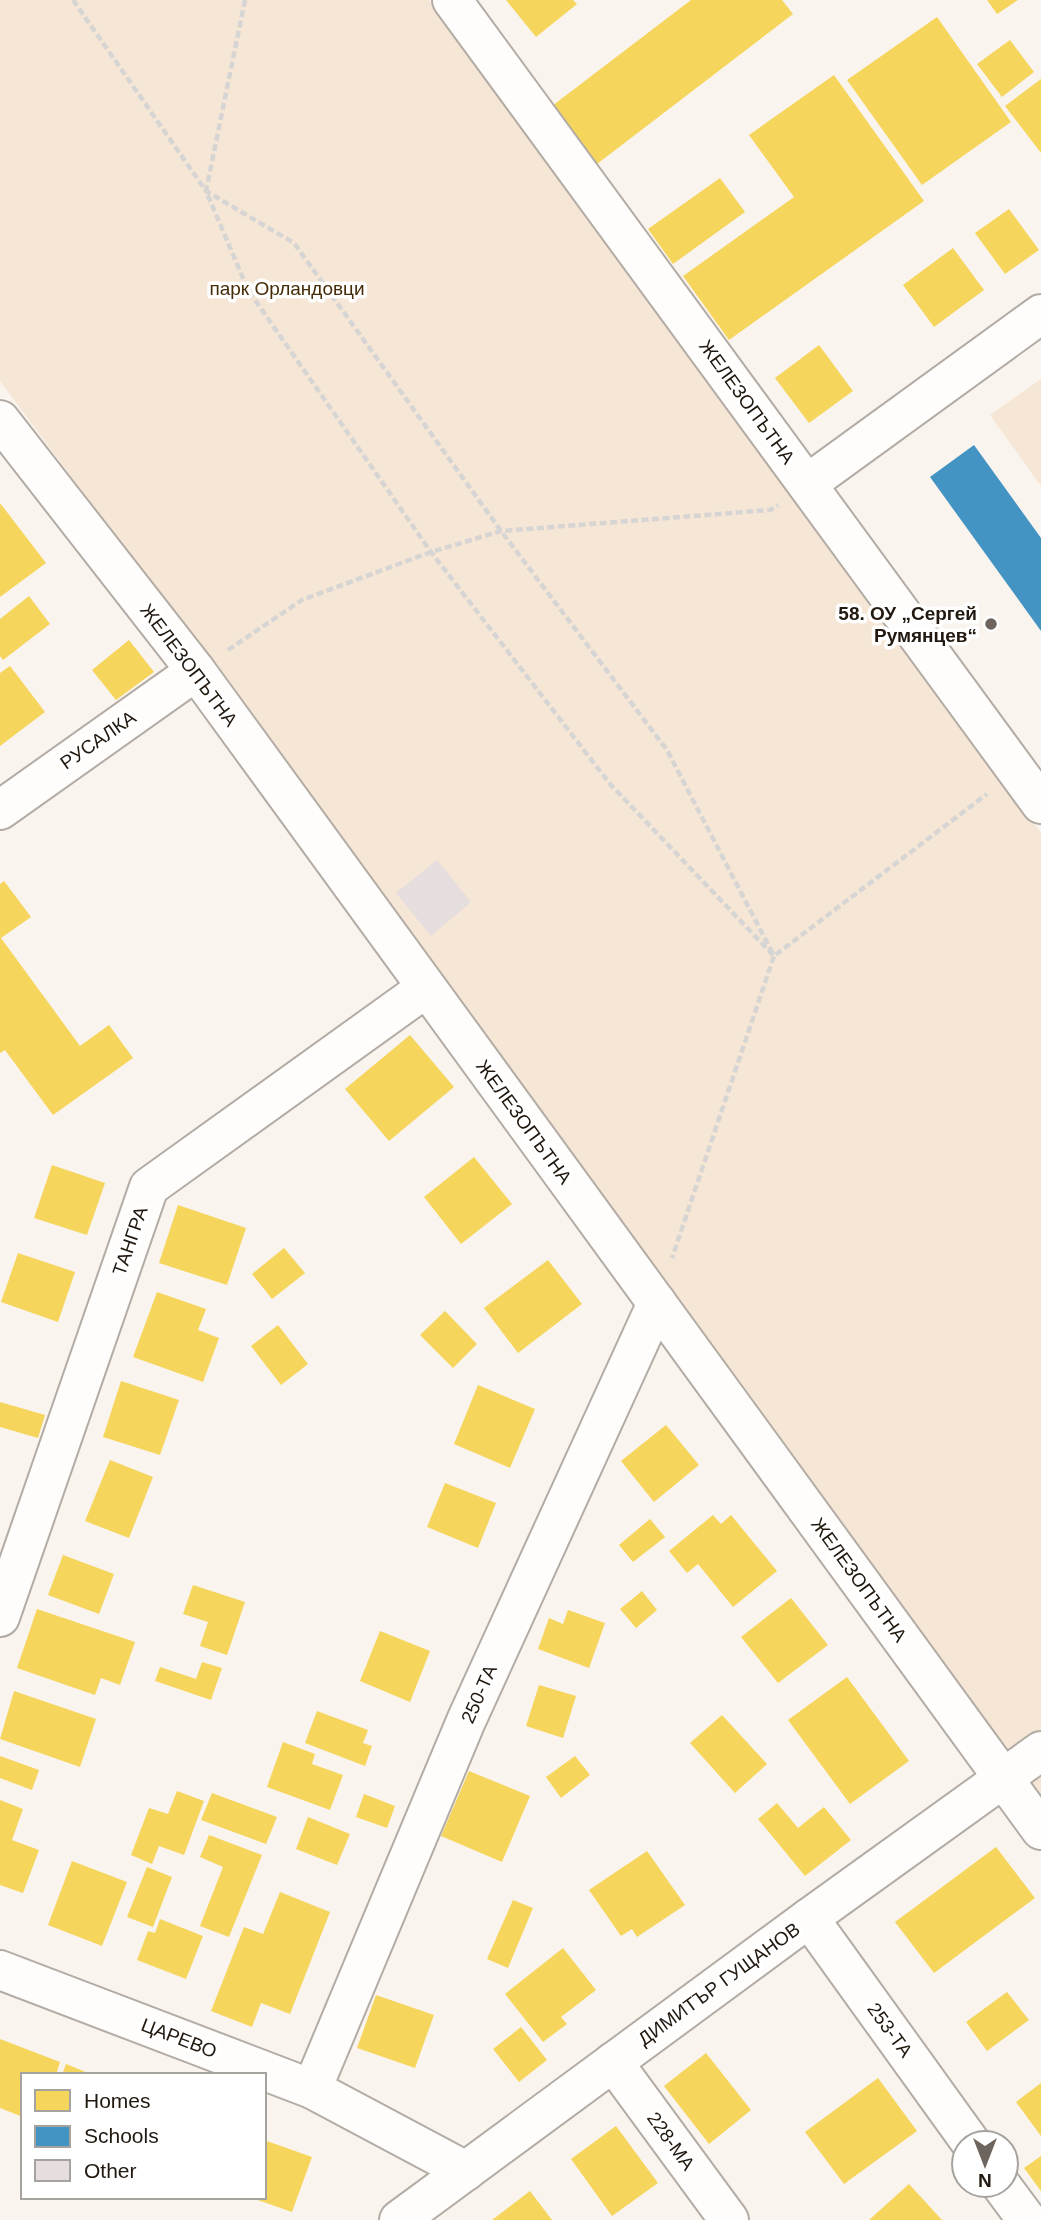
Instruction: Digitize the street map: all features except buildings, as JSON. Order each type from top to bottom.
[{"type":"street","name":"ЖЕЛЕЗОПЪТНА","points":[[452,0],[1041,804]]},
{"type":"street","points":[[807,484],[1041,314]]},
{"type":"street","name":"ЖЕЛЕЗОПЪТНА","points":[[0,420],[196,671],[1041,1830]]},
{"type":"street","name":"РУСАЛКА","points":[[0,810],[196,671]]},
{"type":"street","name":"ТАНГРА","points":[[0,1617],[149,1187],[426,988]]},
{"type":"street","name":"250-ТА","points":[[312,2090],[466,1721],[657,1303]]},
{"type":"street","name":"ДИМИТЪР ГУЩАНОВ","points":[[399,2220],[808,1918],[1041,1751]]},
{"type":"street","name":"253-ТА","points":[[808,1918],[961,2129]]},
{"type":"street","name":"ЦАРЕВО","points":[[0,1969],[312,2090],[466,2171]]},
{"type":"street","name":"228-МА","points":[[613,2062],[729,2220]]},
{"type":"street","points":[[1012,2199],[1027,2220]]},
{"type":"path","points":[[74,0],[206,191],[247,290],[431,552],[610,784],[774,956]]},
{"type":"path","points":[[206,191],[245,0]]},
{"type":"path","points":[[206,191],[294,243],[501,531],[667,750],[774,956]]},
{"type":"path","points":[[196,671],[302,600],[431,552],[501,531],[771,510],[807,484]]},
{"type":"path","points":[[657,1303],[774,956],[1017,771]]},
{"type":"green space","name":"парк Орландовци","points":[[0,0],[429,0],[1041,833],[1041,1794],[302,787],[0,381]]},
{"type":"green space","points":[[1041,379],[1041,486],[990,415]]},
{"type":"place","name":"58. ОУ „Сергей Румянцев“","points":[[991,624]]}]
